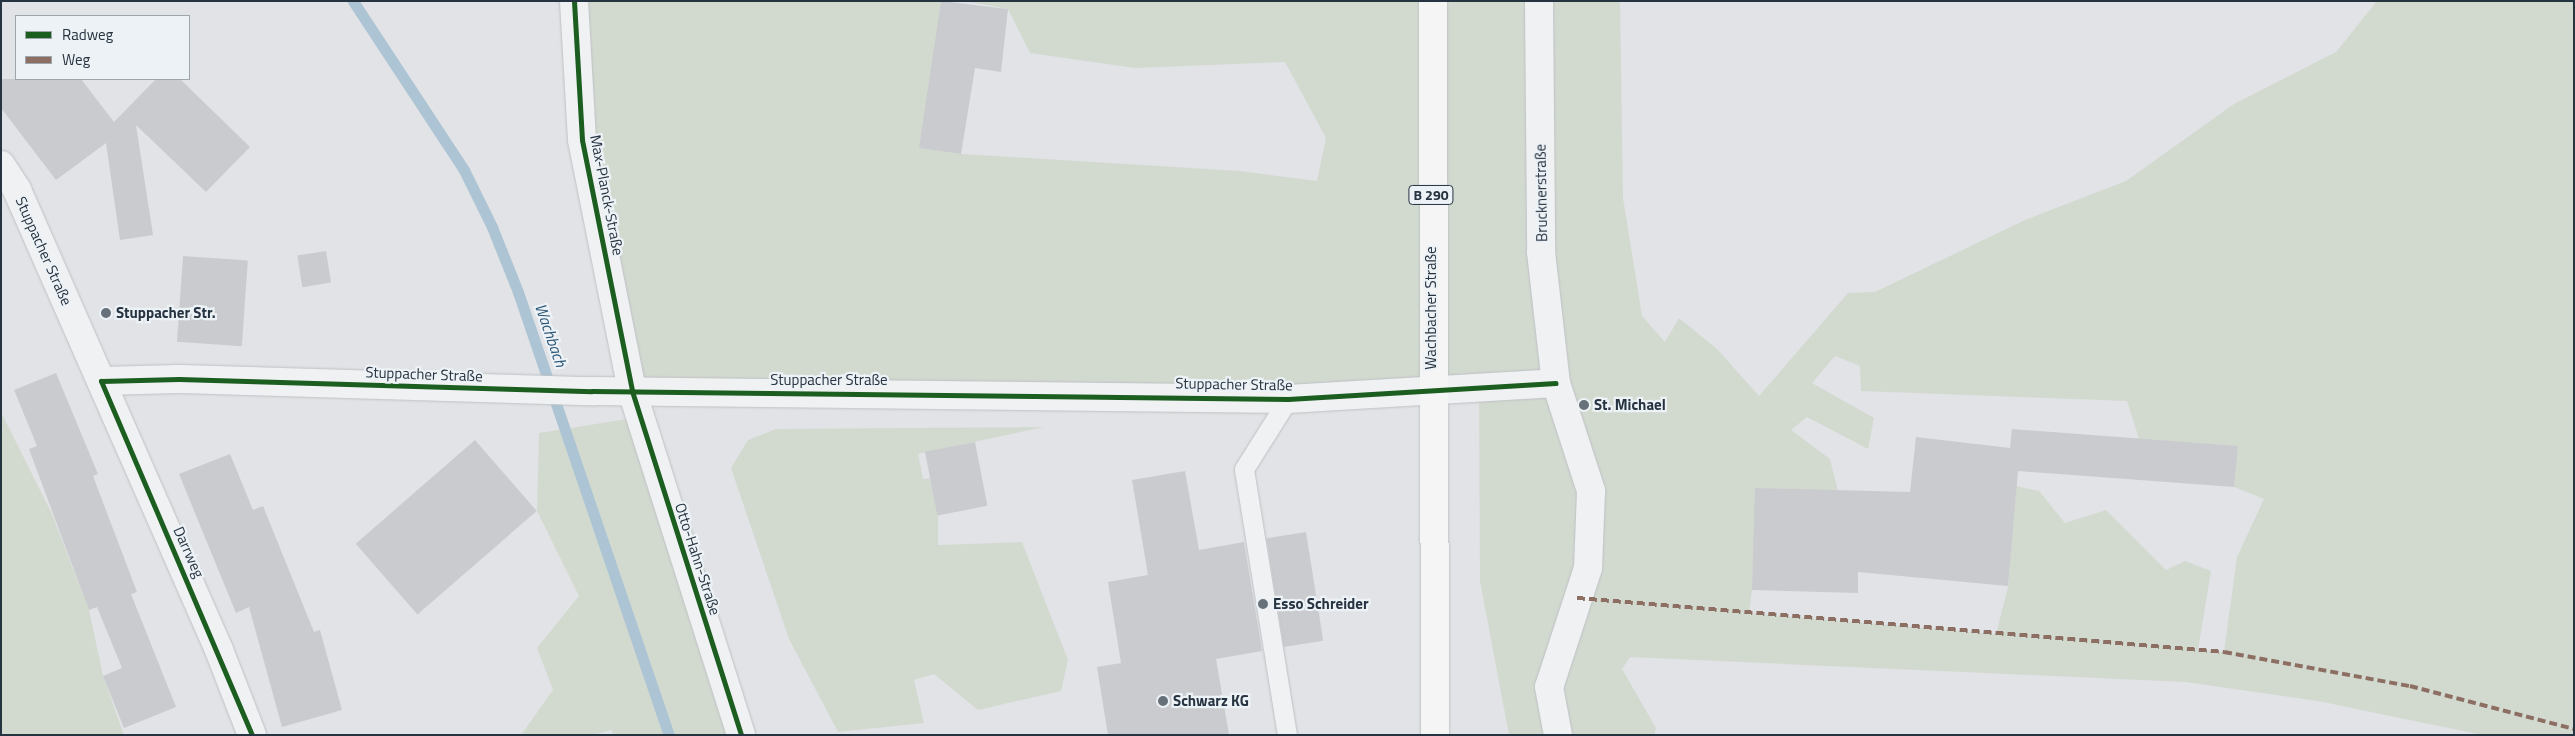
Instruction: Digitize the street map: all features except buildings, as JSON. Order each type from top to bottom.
[{"type":"main road","name":"Wachbacher Straße","points":[[1433,1],[1432,389],[1435,735]]},
{"type":"street","name":"Max-Planck-Straße","points":[[574,1],[582,140],[632,391]]},
{"type":"street","name":"Brucknerstraße","points":[[1539,1],[1541,252],[1556,383],[1591,491],[1588,568],[1549,687],[1558,735]]},
{"type":"street","name":"Stuppacher Straße","points":[[1,164],[17,190],[101,381],[179,379],[478,389],[1288,399],[1556,383]]},
{"type":"street","name":"Darrweg","points":[[101,381],[252,735]]},
{"type":"street","name":"Otto-Hahn-Straße","points":[[632,391],[741,735]]},
{"type":"lane","points":[[1287,735],[1244,469],[1288,399]]},
{"type":"shaded area","points":[[574,1],[941,1],[920,148],[961,154],[1240,171],[1317,181],[1326,138],[1285,62],[1135,68],[1030,53],[1008,9],[965,1],[1620,1],[1623,198],[1642,316],[1665,342],[1679,318],[1717,349],[1759,396],[1848,293],[1875,292],[2025,220],[2126,181],[2234,104],[2336,52],[2377,1],[2574,1],[2574,735],[2482,735],[2318,701],[2186,682],[1630,657],[1622,669],[1656,728],[1654,735],[1509,735],[1480,581],[1479,387],[632,391]],"holes":[[[1835,356],[1860,366],[1861,391],[2127,401],[2139,439],[2237,446],[2234,487],[2264,499],[2237,557],[2224,652],[2198,650],[2211,571],[2185,561],[2166,570],[2106,510],[2065,523],[2039,491],[1997,482],[2014,512],[2008,587],[1996,634],[1749,613],[1752,590],[1838,491],[1830,459],[1791,430],[1807,417],[1868,449],[1874,418],[1812,383]]]},
{"type":"shaded area","points":[[1,412],[52,514],[89,610],[103,676],[124,735],[1,735]]},
{"type":"shaded area","points":[[640,417],[741,735],[614,735],[611,730],[593,735],[521,735],[553,690],[537,648],[579,596],[537,511],[539,433]]},
{"type":"shaded area","points":[[1044,427],[918,454],[923,479],[930,478],[938,516],[938,545],[1022,542],[1068,660],[1061,691],[978,710],[934,674],[914,680],[924,723],[838,732],[789,639],[731,468],[748,440],[776,429]]},
{"type":"waterway","name":"Wachbach","points":[[353,1],[464,170],[492,227],[518,292],[669,735]]},
{"type":"marked path","points":[[1577,598],[2224,652],[2410,686],[2574,729]]},
{"type":"cycle path","points":[[574,1],[582,140],[632,391],[741,735]]},
{"type":"cycle path","points":[[252,735],[101,381],[179,379],[592,391],[1288,399],[1556,383]]},
{"type":"place","name":"Stuppacher Str.","points":[[106,313]]},
{"type":"place","name":"St. Michael","points":[[1584,405]]},
{"type":"place","name":"Esso Schreider","points":[[1263,604]]},
{"type":"place","name":"Schwarz KG","points":[[1163,701]]}]
